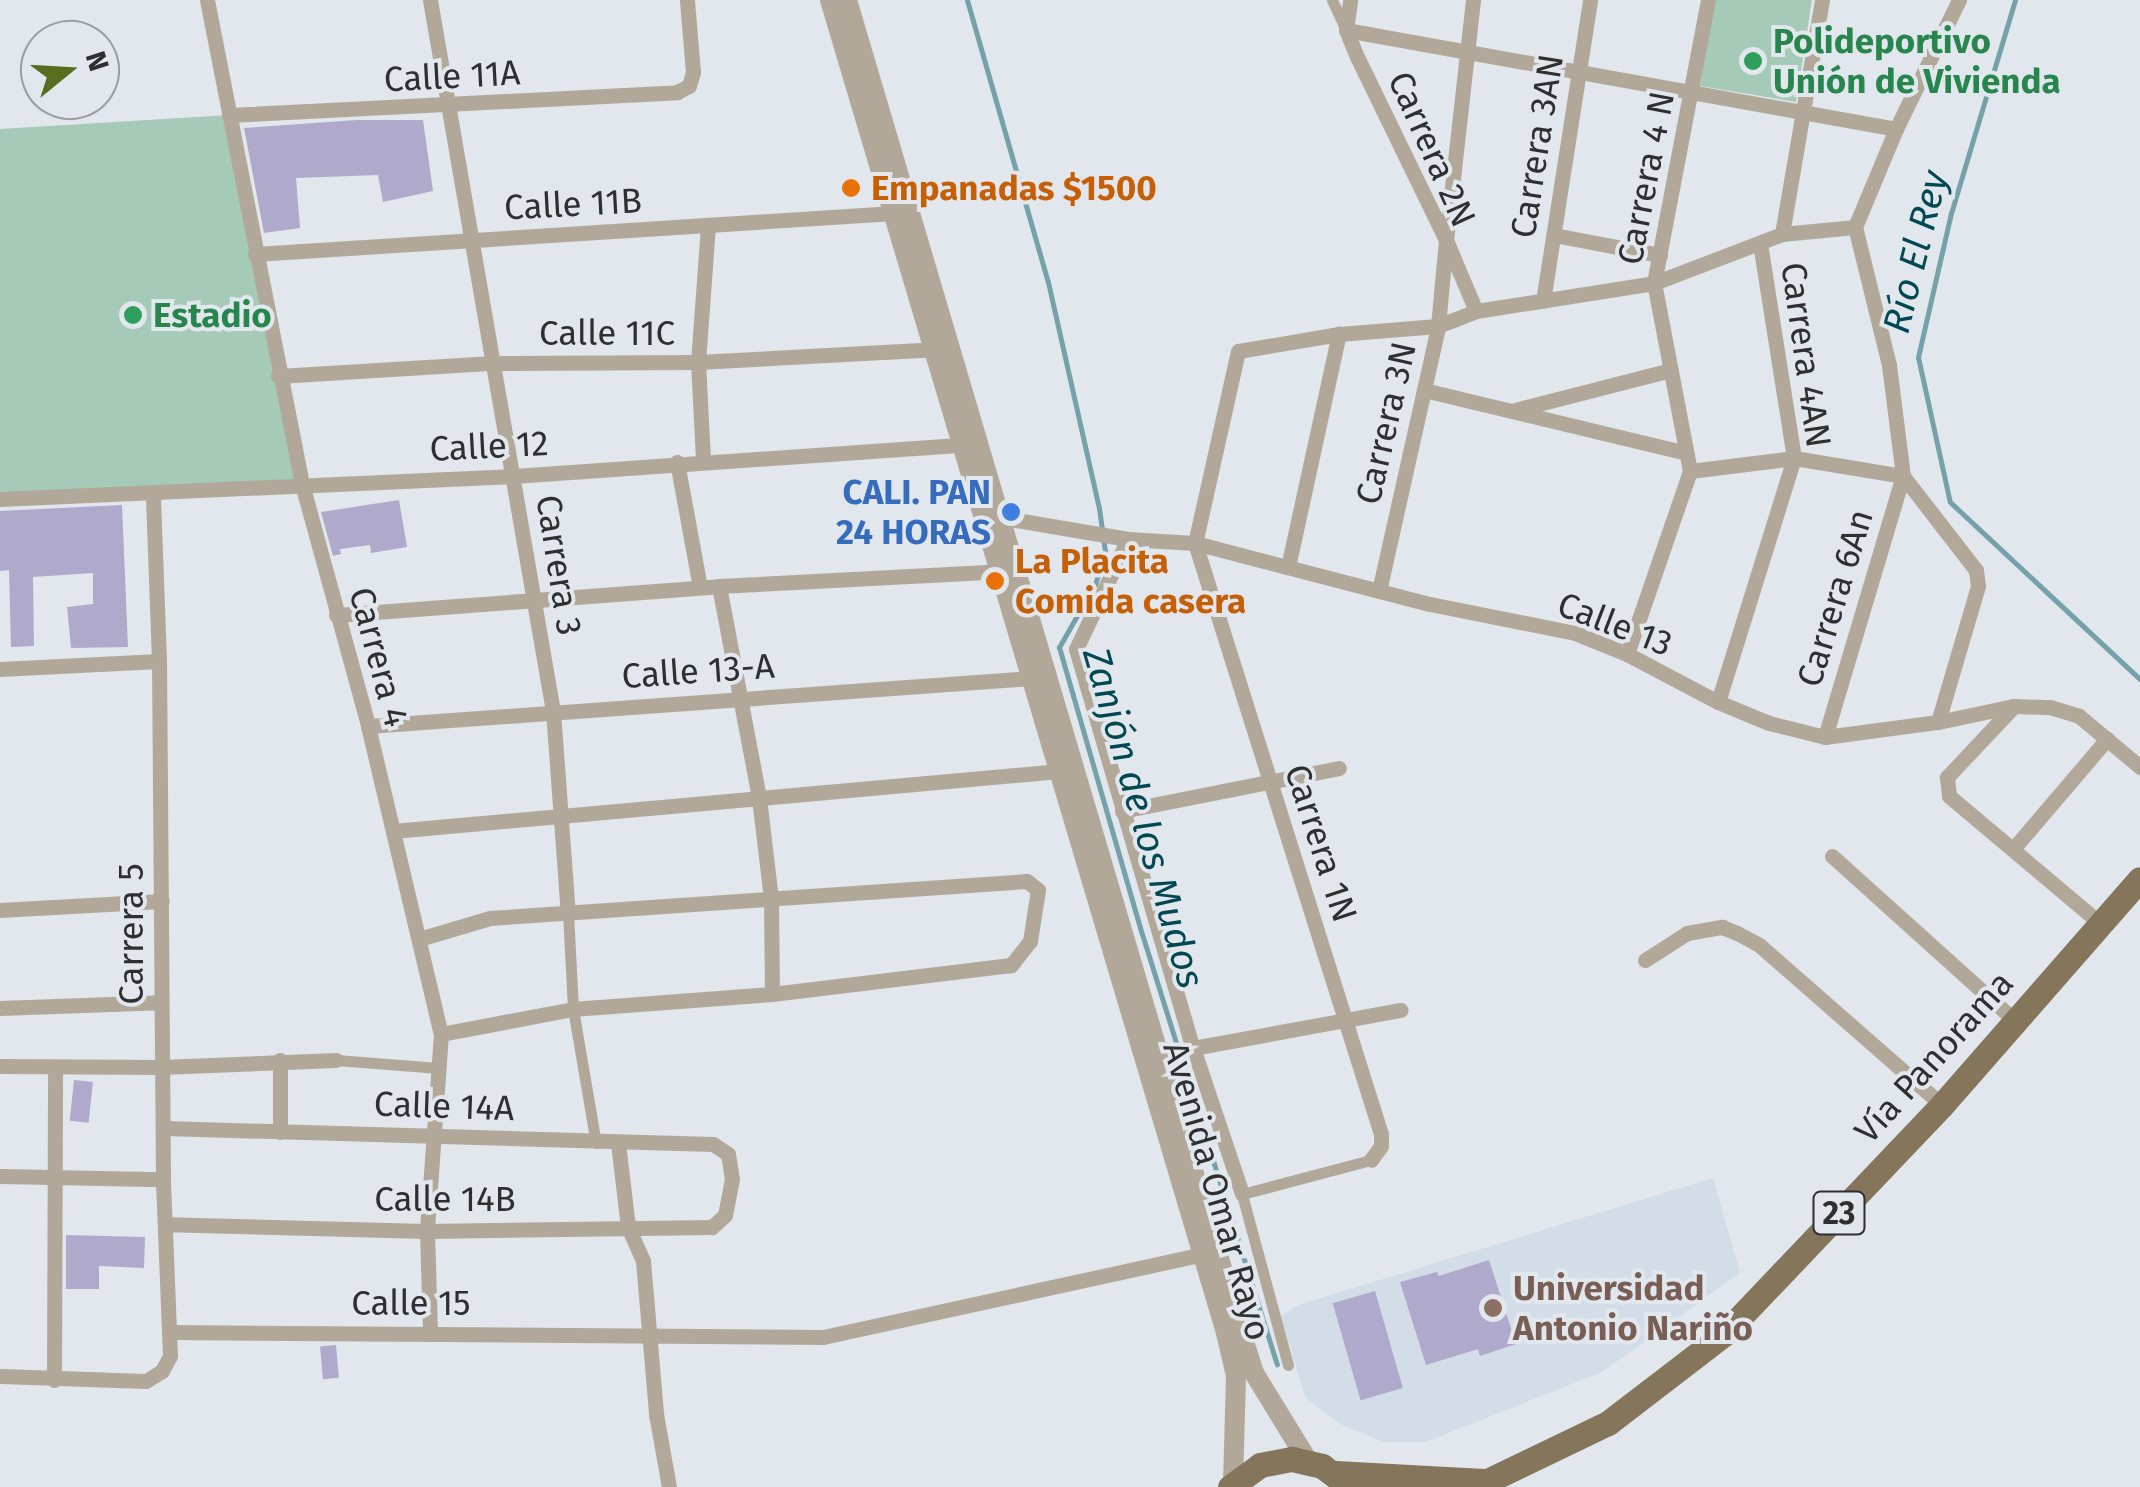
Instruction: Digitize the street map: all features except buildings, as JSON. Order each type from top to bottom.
[{"type":"main road","name":"Vía Panorama","points":[[1342,1480],[1479,1484],[1608,1423],[1724,1334],[1942,1105],[2140,879]]},
{"type":"main road","name":"23","points":[[1231,1485],[1260,1465],[1308,1461],[1342,1480]]},
{"type":"street","name":"Carrera 4","points":[[208,0],[302,484],[368,726],[442,1034],[427,1231],[430,1333]]},
{"type":"street","name":"Carrera 3","points":[[430,0],[552,711],[573,1009],[596,1144]]},
{"type":"street","name":"Calle 11A","points":[[229,115],[447,107],[677,92],[689,86],[693,72],[686,0]]},
{"type":"street","name":"Avenida Omar Rayo","points":[[830,0],[936,349],[972,443]]},
{"type":"street","name":"Avenida Omar Rayo","points":[[847,0],[995,521],[1254,1374],[1308,1461]]},
{"type":"street","points":[[1332,0],[1346,30]]},
{"type":"street","points":[[1346,30],[1350,0]]},
{"type":"street","points":[[1473,0],[1446,240],[1476,312]]},
{"type":"street","name":"Carrera 3AN","points":[[1543,301],[1590,0]]},
{"type":"street","name":"Carrera 4 N","points":[[1690,471],[1654,283],[1708,0]]},
{"type":"street","name":"Carrera 4AN","points":[[1782,234],[1822,0]]},
{"type":"street","points":[[1938,722],[1978,586],[1976,570],[1904,476],[1889,365],[1855,227],[1896,128],[1959,0]]},
{"type":"street","points":[[1346,30],[1896,128]]},
{"type":"street","name":"Carrera 2N","points":[[1346,30],[1446,240],[1438,326]]},
{"type":"street","name":"Calle 11B","points":[[255,254],[894,212]]},
{"type":"street","points":[[703,460],[698,362],[708,226]]},
{"type":"street","name":"Carrera 3N","points":[[1378,591],[1438,326],[1476,312],[1654,283],[1782,234],[1855,227]]},
{"type":"street","points":[[1554,235],[1660,255]]},
{"type":"street","name":"Carrera 4AN","points":[[1718,702],[1794,458],[1760,244]]},
{"type":"street","points":[[1195,543],[1238,351],[1339,334],[1438,326]]},
{"type":"street","points":[[1288,567],[1339,334]]},
{"type":"street","name":"Calle 11C","points":[[278,376],[492,363],[698,362],[936,349]]},
{"type":"street","points":[[1511,411],[1672,370]]},
{"type":"street","points":[[1424,390],[1686,453]]},
{"type":"street","name":"Calle 12","points":[[0,499],[514,476],[972,443]]},
{"type":"street","points":[[1627,654],[1690,471],[1794,458],[1904,476]]},
{"type":"street","points":[[677,462],[700,587]]},
{"type":"street","name":"Carrera 6An","points":[[1825,736],[1904,476]]},
{"type":"street","name":"Carrera 5","points":[[54,1380],[146,1381],[162,1371],[170,1356],[168,1224],[162,1179],[159,661],[153,495]]},
{"type":"street","name":"Avenida Omar Rayo","points":[[995,521],[1001,572],[1236,1376],[1231,1485]]},
{"type":"street","name":"Calle 13","points":[[995,521],[1088,529],[1128,539],[1195,543],[1378,591],[1575,634],[1627,654],[1718,702],[1770,722],[1825,736],[1938,722],[2014,706],[2050,707],[2079,716],[2140,767]]},
{"type":"street","points":[[1128,539],[1076,649],[1192,1048],[1242,1194],[1288,1365]]},
{"type":"street","name":"Carrera 1N","points":[[1195,543],[1381,1134],[1381,1146],[1371,1160]]},
{"type":"street","points":[[336,615],[700,587],[1001,572]]},
{"type":"street","points":[[719,586],[759,798],[772,899],[772,994]]},
{"type":"street","points":[[0,669],[159,661]]},
{"type":"street","name":"Calle 13-A","points":[[368,726],[1033,678]]},
{"type":"street","points":[[2014,706],[1947,777],[1949,796],[2101,924]]},
{"type":"street","points":[[2014,849],[2106,739]]},
{"type":"street","points":[[1122,811],[1339,768]]},
{"type":"street","points":[[393,832],[1060,771]]},
{"type":"street","points":[[1832,856],[2014,1020]]},
{"type":"street","points":[[418,938],[490,918],[1028,881],[1038,890],[1030,941],[1012,965],[772,994],[573,1009],[442,1034]]},
{"type":"street","points":[[0,910],[162,901]]},
{"type":"street","points":[[1645,960],[1687,932],[1722,927],[1737,933],[1758,944],[1942,1105]]},
{"type":"street","points":[[0,1008],[160,1002]]},
{"type":"street","points":[[1192,1048],[1401,1010]]},
{"type":"street","points":[[280,1060],[280,1132]]},
{"type":"street","name":"Calle 14A","points":[[0,1066],[160,1067],[336,1060],[440,1068]]},
{"type":"street","points":[[0,1376],[54,1380],[55,1068]]},
{"type":"street","name":"Calle 14A","points":[[164,1128],[434,1134],[722,1147],[728,1154],[732,1179],[722,1222]]},
{"type":"street","points":[[618,1143],[628,1227],[643,1261],[656,1414],[670,1487]]},
{"type":"street","points":[[1242,1194],[1371,1160]]},
{"type":"street","points":[[0,1176],[162,1179]]},
{"type":"street","name":"Calle 14B","points":[[168,1224],[427,1231],[712,1227],[722,1222]]},
{"type":"street","name":"Calle 15","points":[[171,1332],[823,1337],[1203,1254]]},
{"type":"shaded area","name":"Universidad Antonio Nariño","points":[[1713,1178],[1740,1273],[1602,1372],[1426,1442],[1384,1442],[1340,1424],[1305,1397],[1281,1316],[1298,1305]]},
{"type":"green space","name":"Polideportivo Unión de Vivienda","points":[[1713,0],[1812,0],[1796,102],[1700,86]]},
{"type":"green space","name":"Estadio","points":[[229,115],[302,484],[0,499],[0,129]]},
{"type":"waterway","name":"Zanjón de los Mudos","points":[[967,0],[1048,282],[1099,508],[1105,552],[1095,584],[1059,647],[1142,934],[1277,1364]]},
{"type":"waterway","name":"Río El Rey","points":[[2015,0],[1951,213],[1918,357],[1950,502],[2140,679]]},
{"type":"place","name":"Polideportivo Unión de Vivienda","points":[[1753,61]]},
{"type":"place","name":"Empanadas $1500","points":[[851,188]]},
{"type":"place","name":"Estadio","points":[[133,315]]},
{"type":"place","name":"CALI. PAN 24 HORAS","points":[[1011,512]]},
{"type":"place","name":"La Placita Comida casera","points":[[995,581]]},
{"type":"place","name":"Universidad Antonio Nariño","points":[[1493,1308]]}]
